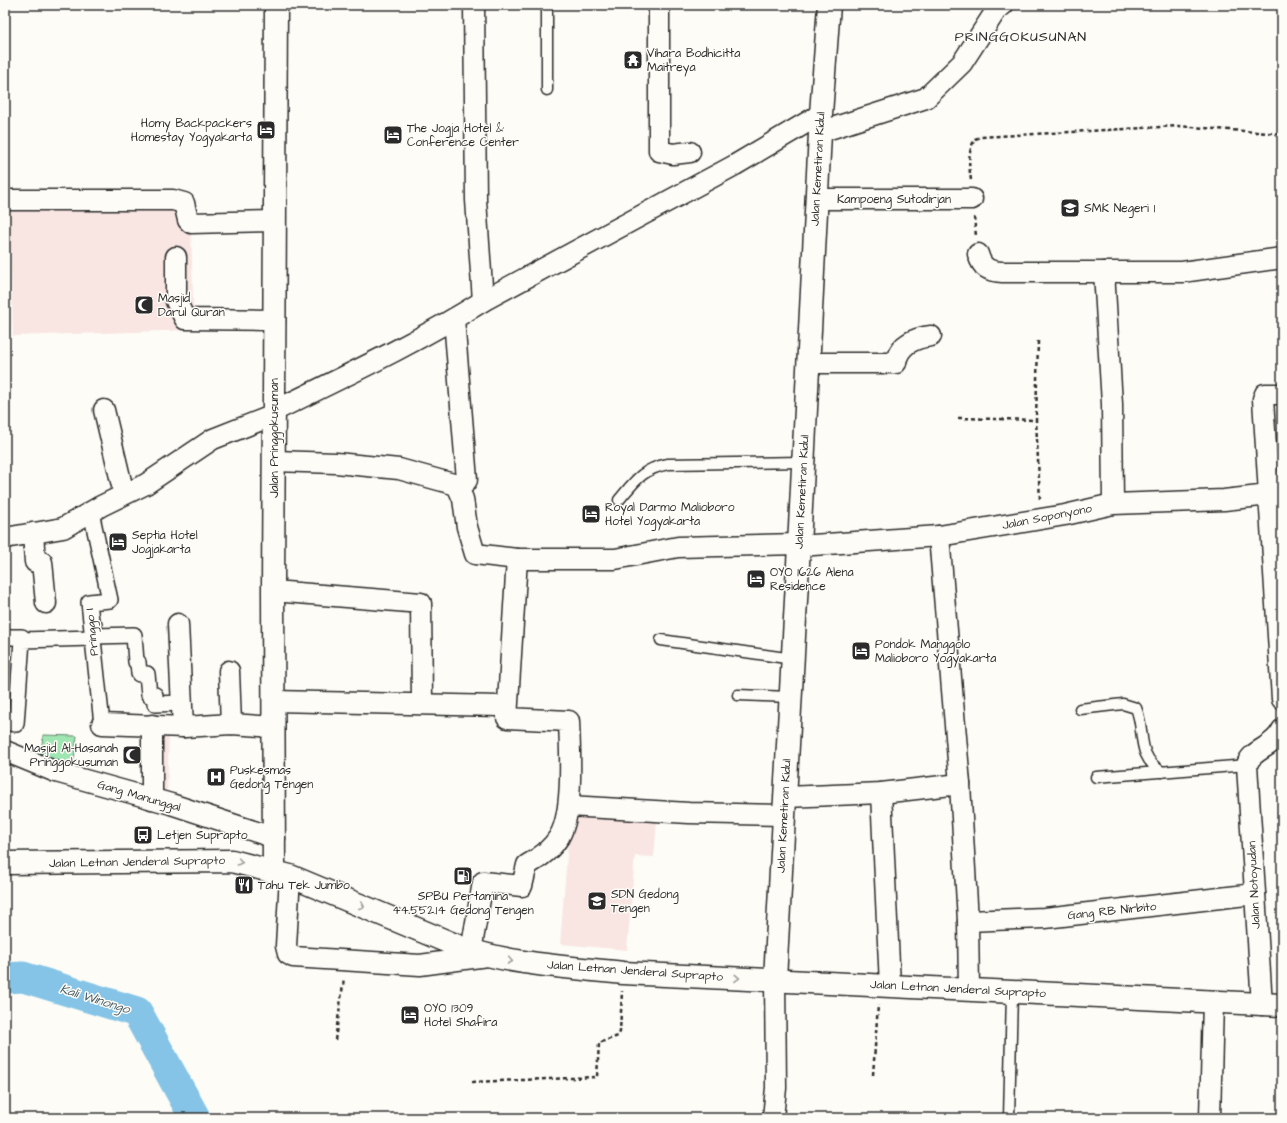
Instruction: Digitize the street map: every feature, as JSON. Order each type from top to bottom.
[{"type":"street","name":"Jalan Pringgokusuman","points":[[276,5],[273,591],[274,838],[282,873]]},
{"type":"street","points":[[474,5],[476,200],[483,301]]},
{"type":"street","points":[[658,5],[659,151],[673,154],[690,152]]},
{"type":"street","name":"Jalan Kemetiran Kidul","points":[[775,979],[820,123],[829,5]]},
{"type":"street","points":[[5,538],[63,528],[124,494],[146,484],[213,439],[274,413],[391,354],[483,301],[735,165],[820,123],[926,98],[962,63],[997,9],[1003,5]]},
{"type":"street","name":"Kampoeng Sutodirjan","points":[[816,199],[972,199]]},
{"type":"street","points":[[5,200],[173,200],[184,204],[188,220],[191,223],[275,221]]},
{"type":"street","points":[[978,254],[981,263],[985,268],[992,271],[1182,272],[1282,258]]},
{"type":"street","points":[[176,257],[176,301],[186,319],[275,320]]},
{"type":"street","points":[[1104,272],[1112,404],[1113,504]]},
{"type":"street","points":[[274,461],[336,463],[399,469],[457,485],[464,484],[467,480],[454,319]]},
{"type":"street","points":[[808,362],[896,363],[897,355],[908,343],[917,338],[931,336]]},
{"type":"street","points":[[1282,394],[1265,394],[1263,399],[1269,495],[1276,516],[1282,699]]},
{"type":"street","points":[[104,410],[124,494]]},
{"type":"street","name":"Jalan Soponyono","points":[[457,485],[464,498],[467,527],[475,554],[517,560],[615,559],[678,547],[825,546],[939,536],[1113,504],[1224,500],[1269,495]]},
{"type":"street","name":"Pringgo I","points":[[91,512],[110,600],[89,602],[102,724]]},
{"type":"street","points":[[33,534],[35,562],[42,562],[46,603]]},
{"type":"street","points":[[939,536],[960,784],[968,921],[969,989]]},
{"type":"street","points":[[282,873],[286,946],[288,954],[293,957],[420,965],[479,953],[483,882],[522,886],[527,865],[542,857],[559,837],[569,806],[569,721],[507,718],[517,560]]},
{"type":"street","points":[[273,591],[421,603],[422,703]]},
{"type":"street","points":[[94,602],[95,636],[134,635],[136,662],[138,662],[139,674],[147,674],[149,696],[155,695],[155,704],[183,703]]},
{"type":"street","points":[[178,624],[183,727]]},
{"type":"street","points":[[5,637],[22,637],[22,640],[93,638]]},
{"type":"street","points":[[5,722],[16,724],[22,640]]},
{"type":"street","points":[[229,671],[231,724]]},
{"type":"street","points":[[274,701],[422,703],[499,706]]},
{"type":"street","points":[[102,724],[183,727],[231,724],[274,727]]},
{"type":"street","points":[[152,725],[152,799]]},
{"type":"street","points":[[1247,765],[1253,755],[1275,741],[1281,734]]},
{"type":"street","name":"Gang Manunggal","points":[[5,752],[56,772],[152,799],[274,838]]},
{"type":"street","name":"Jalan Notoyudan","points":[[1247,765],[1255,894],[1272,1005]]},
{"type":"street","points":[[569,806],[689,812],[785,806],[960,784]]},
{"type":"street","points":[[881,793],[884,993]]},
{"type":"street","name":"Jalan Letnan Jenderal Suprapto","points":[[5,863],[232,861],[282,873],[479,953],[524,963],[623,973],[775,979],[884,993],[969,989],[1272,1005]]},
{"type":"street","name":"Gang RB Nirbito","points":[[968,921],[1045,918],[1255,894]]},
{"type":"street","points":[[773,1118],[776,1088],[775,979]]},
{"type":"street","points":[[1210,1118],[1213,1002]]},
{"type":"lane","points":[[547,90],[548,5]]},
{"type":"lane","points":[[619,500],[640,475],[653,467],[668,464],[802,462]]},
{"type":"lane","points":[[661,640],[793,659]]},
{"type":"lane","points":[[738,695],[791,697]]},
{"type":"lane","points":[[1080,709],[1123,704],[1136,708],[1139,715],[1144,752],[1153,766],[1162,772]]},
{"type":"lane","points":[[1096,777],[1247,765]]},
{"type":"lane","points":[[1009,1118],[1012,992]]},
{"type":"path","points":[[978,254],[968,160],[971,146],[975,139],[981,137],[1178,126],[1282,134]]},
{"type":"path","points":[[1038,341],[1036,420],[1041,518]]},
{"type":"path","points":[[958,418],[1036,420]]},
{"type":"path","points":[[335,1040],[347,960]]},
{"type":"path","points":[[472,1082],[597,1077],[599,1043],[618,1036],[620,1032],[623,973]]},
{"type":"path","points":[[873,1075],[884,993]]},
{"type":"shaded area","points":[[153,191],[190,192],[194,330],[13,336],[9,198]]},
{"type":"shaded area","points":[[155,725],[169,726],[167,798],[153,797]]},
{"type":"shaded area","name":"SDN Gedong Tengen","points":[[571,803],[658,810],[654,857],[635,856],[627,950],[560,944]]},
{"type":"green space","points":[[43,735],[77,736],[73,768],[40,764]]},
{"type":"waterway","name":"Kali Winongo","points":[[5,978],[23,977],[137,1012],[195,1118]]},
{"type":"place","name":"Vihara Bodhicitta Maitreya","points":[[633,60]]},
{"type":"place","name":"Homy Backpackers Homestay Yogyakarta","points":[[266,130]]},
{"type":"place","name":"The Jogja Hotel & Conference Center","points":[[393,135]]},
{"type":"place","name":"SMK Negeri 1","points":[[1070,208]]},
{"type":"place","name":"Masjid Darul Quran","points":[[144,305]]},
{"type":"place","name":"Royal Darmo Malioboro Hotel Yogyakarta","points":[[591,514]]},
{"type":"place","name":"Septia Hotel Jogjakarta","points":[[118,542]]},
{"type":"place","name":"OYO 1626 Alena Residence","points":[[756,579]]},
{"type":"place","name":"Pondok Manggolo Malioboro Yogyakarta","points":[[861,651]]},
{"type":"place","name":"Masjid Al-Hasanah Pringgokusuman","points":[[132,755]]},
{"type":"place","name":"Puskesmas Gedong Tengen","points":[[216,777]]},
{"type":"place","name":"Letjen Suprapto","points":[[143,835]]},
{"type":"place","name":"SPBU Pertamina 44.552.14 Gedong Tengen","points":[[463,876]]},
{"type":"place","name":"Tahu Tek Jumbo","points":[[244,885]]},
{"type":"place","name":"SDN Gedong Tengen","points":[[597,901]]},
{"type":"place","name":"OYO 1309 Hotel Shafira","points":[[410,1015]]},
{"type":"district","name":"PRINGGOKUSUNAN","points":[[1021,37]]}]
